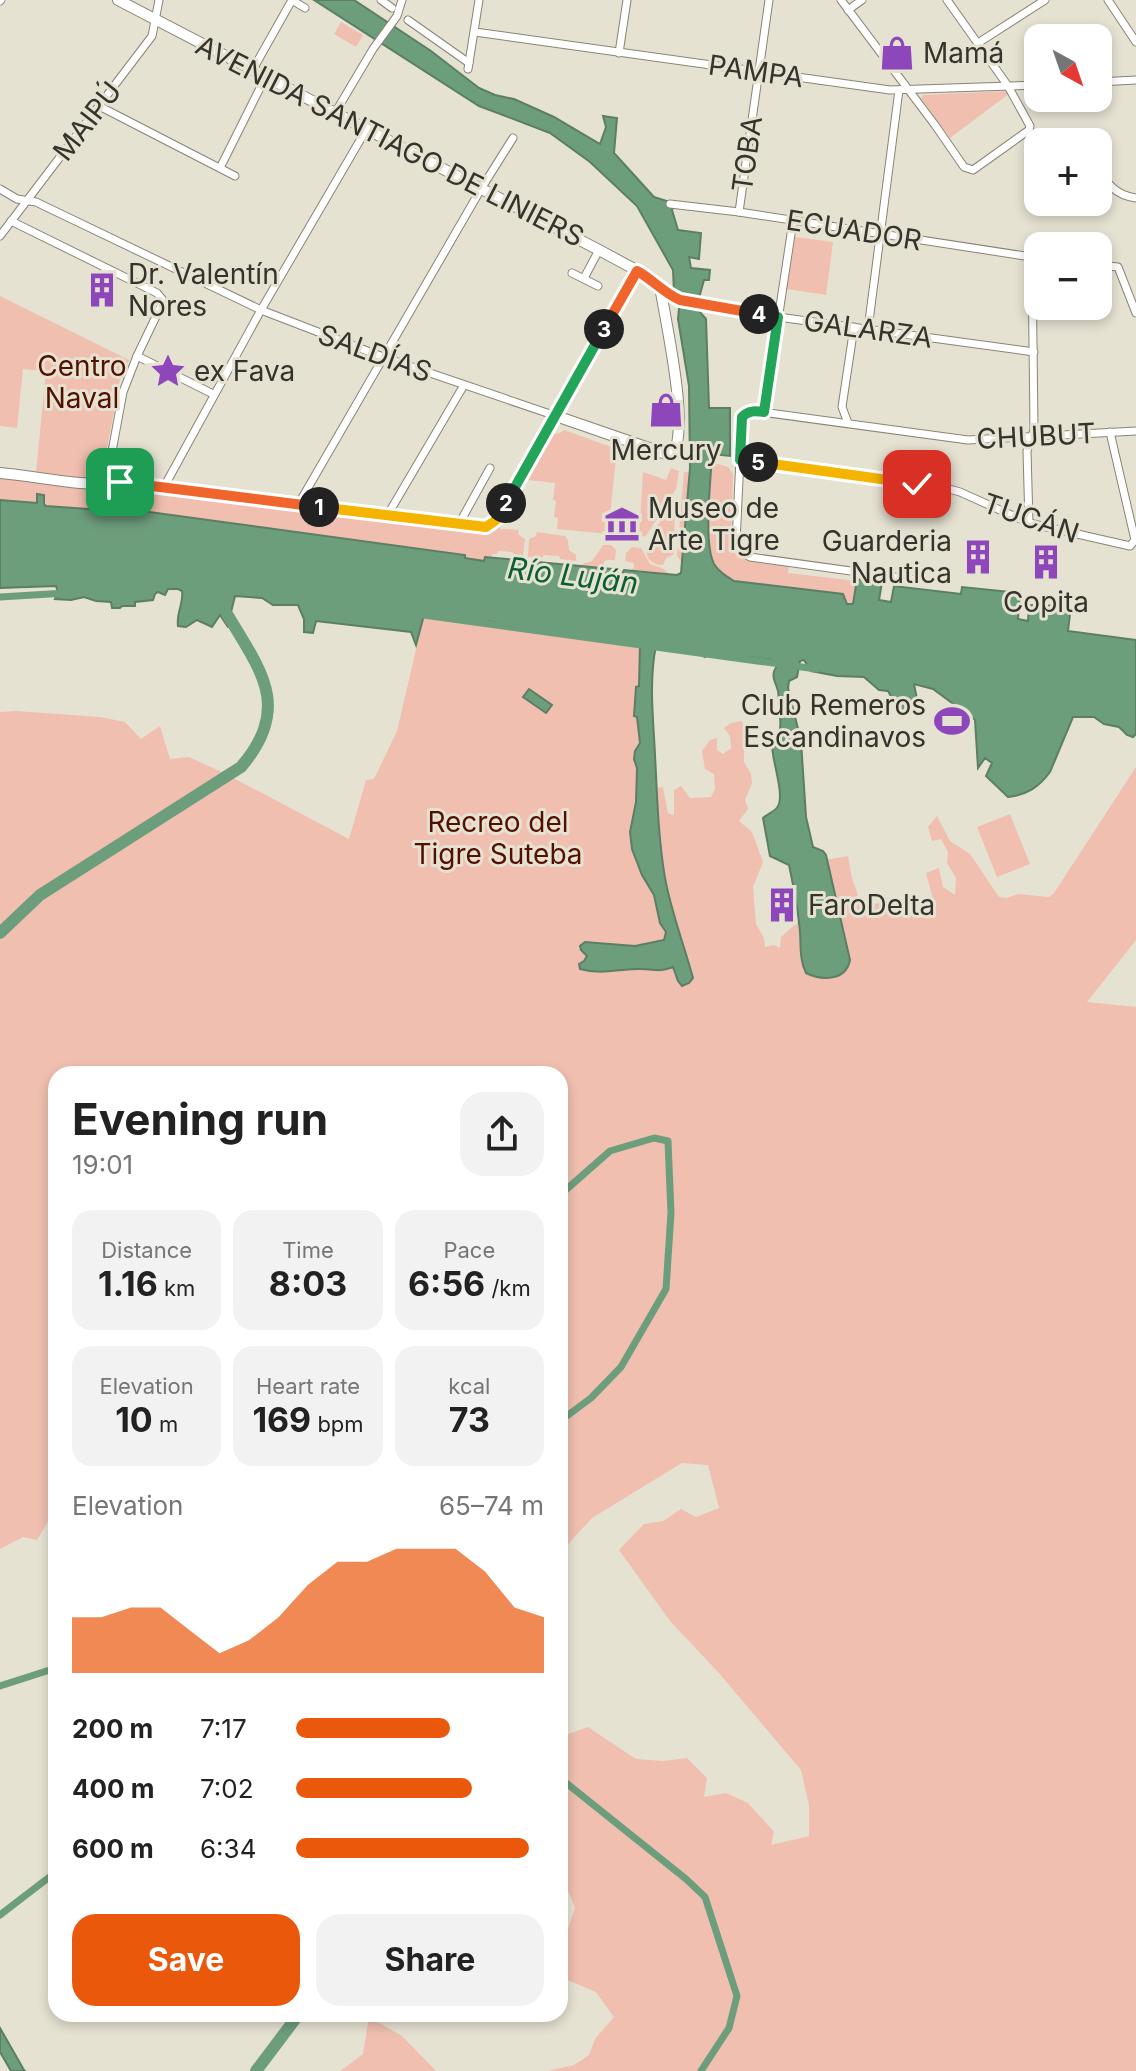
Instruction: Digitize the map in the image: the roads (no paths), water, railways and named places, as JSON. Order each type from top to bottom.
[{"type":"street","name":"AVENIDA SANTIAGO DE LINIERS","points":[[118,0],[599,250],[680,300]]},
{"type":"street","name":"MAIPÚ","points":[[0,236],[152,36],[159,0]]},
{"type":"street","points":[[252,71],[292,0],[305,8]]},
{"type":"street","points":[[381,0],[394,12]]},
{"type":"street","points":[[335,113],[402,0]]},
{"type":"street","points":[[408,20],[468,66],[479,0]]},
{"type":"street","points":[[619,53],[627,0]]},
{"type":"street","name":"TOBA","points":[[739,212],[769,0]]},
{"type":"street","points":[[841,0],[964,167],[973,170],[1029,130],[1030,126],[1008,86],[947,0]]},
{"type":"street","points":[[848,10],[862,0]]},
{"type":"street","points":[[978,43],[1045,0]]},
{"type":"street","points":[[1108,0],[1136,42]]},
{"type":"street","name":"PAMPA","points":[[475,32],[890,90],[1024,85]]},
{"type":"street","points":[[220,168],[265,78]]},
{"type":"street","points":[[1112,81],[1136,80]]},
{"type":"street","points":[[868,329],[899,90]]},
{"type":"street","points":[[99,106],[235,176]]},
{"type":"street","points":[[164,487],[213,394],[366,130]]},
{"type":"street","points":[[298,505],[513,138]]},
{"type":"street","name":"SALDÍAS","points":[[0,189],[17,199],[36,202],[261,310],[383,357],[672,456],[678,443],[678,398],[665,319]]},
{"type":"street","points":[[1112,189],[1123,196],[1136,198]]},
{"type":"street","name":"ECUADOR","points":[[670,204],[1024,256]]},
{"type":"street","points":[[11,221],[157,293],[162,299],[119,405],[106,484]]},
{"type":"street","points":[[764,412],[793,221]]},
{"type":"street","points":[[584,278],[599,250]]},
{"type":"street","points":[[1112,266],[1118,267],[1136,313]]},
{"type":"street","points":[[0,473],[106,484],[120,482],[486,527],[493,523],[637,271]]},
{"type":"street","points":[[572,273],[598,286]]},
{"type":"street","points":[[660,286],[665,319]]},
{"type":"street","points":[[665,319],[670,308],[680,300]]},
{"type":"street","name":"GALARZA","points":[[680,300],[778,317],[1034,352]]},
{"type":"street","points":[[1029,523],[1027,451],[1034,430],[1034,320]]},
{"type":"street","points":[[848,423],[842,407],[854,327]]},
{"type":"street","points":[[137,356],[213,394]]},
{"type":"street","points":[[387,516],[464,385]]},
{"type":"street","name":"CHUBUT","points":[[740,460],[742,417],[754,411],[952,439],[1136,431]]},
{"type":"street","name":"TUCÁN","points":[[740,460],[949,489],[1029,523],[1126,546],[1133,545],[1135,540],[1110,432]]},
{"type":"street","points":[[740,460],[736,542],[740,551],[750,557],[916,580]]},
{"type":"street","points":[[459,524],[490,468]]},
{"type":"water","name":"Río Luján","points":[[314,0],[354,0],[431,51],[479,88],[554,117],[600,144],[606,127],[603,116],[617,118],[614,153],[654,197],[667,201],[673,208],[678,230],[701,233],[699,259],[689,257],[691,268],[710,270],[709,280],[704,280],[698,310],[706,319],[709,408],[730,408],[730,456],[712,454],[708,510],[711,554],[714,564],[723,574],[734,581],[843,594],[847,604],[853,604],[857,579],[882,582],[879,600],[891,602],[894,586],[961,594],[962,587],[1020,593],[1018,619],[1028,621],[1029,605],[1071,606],[1068,631],[1136,640],[1136,734],[1133,737],[1127,735],[1119,727],[1104,724],[1094,717],[1073,717],[1046,777],[1027,792],[1008,797],[986,776],[992,763],[985,758],[978,768],[975,720],[933,689],[914,684],[918,704],[912,706],[913,712],[902,716],[888,691],[879,690],[864,677],[811,671],[804,660],[800,661],[797,677],[789,681],[788,688],[801,741],[806,817],[813,847],[826,855],[850,960],[848,967],[839,975],[826,978],[806,973],[789,865],[770,856],[763,818],[777,808],[780,800],[772,750],[772,743],[780,730],[780,720],[773,675],[777,666],[772,660],[748,657],[747,661],[709,654],[705,657],[691,650],[656,645],[652,702],[660,842],[665,878],[693,978],[682,986],[673,967],[595,972],[580,969],[579,964],[587,956],[580,946],[585,942],[635,946],[664,940],[666,932],[660,923],[654,895],[632,849],[630,832],[636,802],[637,768],[634,759],[640,743],[637,717],[634,716],[636,687],[639,686],[640,643],[427,614],[424,615],[416,645],[411,632],[316,621],[313,633],[304,632],[304,619],[298,605],[273,605],[262,598],[235,596],[231,612],[238,627],[228,627],[220,615],[212,627],[197,620],[186,627],[178,626],[182,591],[178,589],[168,589],[165,595],[158,592],[153,600],[135,602],[135,606],[112,608],[111,602],[84,597],[55,599],[58,592],[56,586],[0,588],[0,500],[37,503],[37,494],[44,495],[46,506],[88,509],[98,505],[465,555],[465,558],[484,561],[485,557],[612,569],[615,574],[622,574],[624,570],[681,573],[690,468],[689,386],[678,319],[681,295],[674,292],[673,270],[637,206],[590,162],[550,133],[479,106]]},
{"type":"water","points":[[529,689],[552,705],[546,713],[523,697]]},
{"type":"water","points":[[0,2028],[25,2071],[11,2071],[0,2052]]},
{"type":"waterway","points":[[0,597],[66,593]]},
{"type":"waterway","points":[[0,933],[40,895],[241,767],[256,746],[265,726],[268,707],[266,689],[251,654],[227,614]]},
{"type":"waterway","points":[[416,614],[816,669]]},
{"type":"waterway","points":[[568,1188],[610,1151],[654,1138],[668,1141],[671,1213],[666,1289],[621,1367],[591,1398],[568,1415]]},
{"type":"waterway","points":[[0,1686],[48,1671]]},
{"type":"waterway","points":[[568,1784],[705,1897],[737,1996],[729,2028],[701,2071]]},
{"type":"waterway","points":[[0,1915],[48,1878]]},
{"type":"waterway","points":[[256,2071],[293,2022]]},
{"type":"place","name":"Mamá","points":[[897,53]]},
{"type":"place","name":"Dr. Valentín Nores","points":[[102,290]]},
{"type":"place","name":"ex Fava","points":[[168,371]]},
{"type":"place","name":"Mercury","points":[[666,410]]},
{"type":"place","name":"Museo de Arte Tigre","points":[[622,524]]},
{"type":"place","name":"Guarderia Nautica","points":[[978,557]]},
{"type":"place","name":"Copita","points":[[1046,562]]},
{"type":"place","name":"Club Remeros Escandinavos","points":[[952,721]]},
{"type":"place","name":"FaroDelta","points":[[782,905]]},
{"type":"park label","name":"Centro Naval","points":[[82,382]]},
{"type":"park label","name":"Recreo del Tigre Suteba","points":[[498,838]]}]
